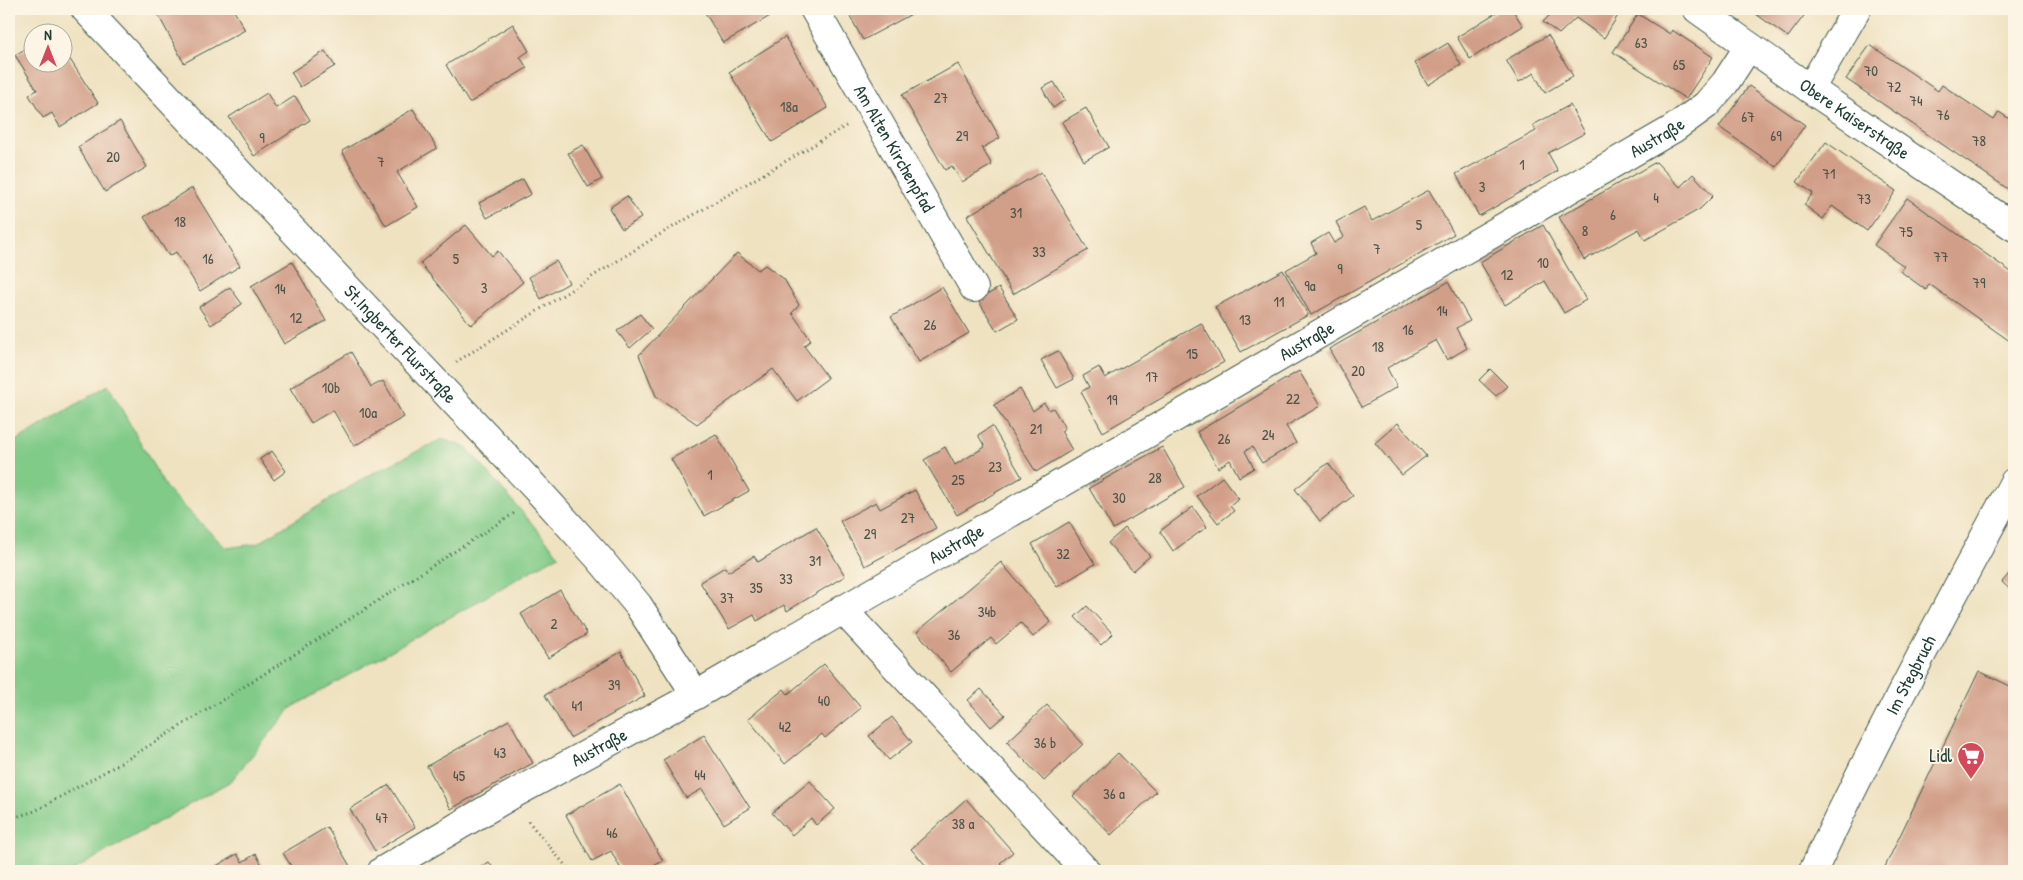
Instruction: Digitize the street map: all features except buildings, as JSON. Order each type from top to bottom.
[{"type":"street","name":"St.Ingberter Flurstraße","points":[[86,9],[432,377],[598,557],[638,605],[696,695]]},
{"type":"street","name":"Am Alten Kirchenpfad","points":[[814,9],[974,288]]},
{"type":"street","name":"Obere Kaiserstraße","points":[[1697,9],[1810,89],[2014,227]]},
{"type":"street","points":[[1810,89],[1857,9]]},
{"type":"street","name":"Austraße","points":[[382,871],[508,797],[696,695],[1674,128],[1706,105],[1725,83],[1749,46]]},
{"type":"street","name":"Im Stegbruch","points":[[1813,871],[1922,652],[2014,482]]},
{"type":"street","points":[[842,609],[1086,871]]},
{"type":"path","points":[[432,377],[654,238],[873,110]]},
{"type":"path","points":[[9,819],[34,812],[126,760],[262,676],[542,495]]},
{"type":"path","points":[[508,797],[570,871]]},
{"type":"green space","points":[[108,385],[166,488],[226,548],[256,544],[373,473],[442,439],[467,448],[559,555],[291,708],[231,781],[72,871],[9,871],[9,445]]},
{"type":"place","name":"Lidl","points":[[1971,780]]}]
